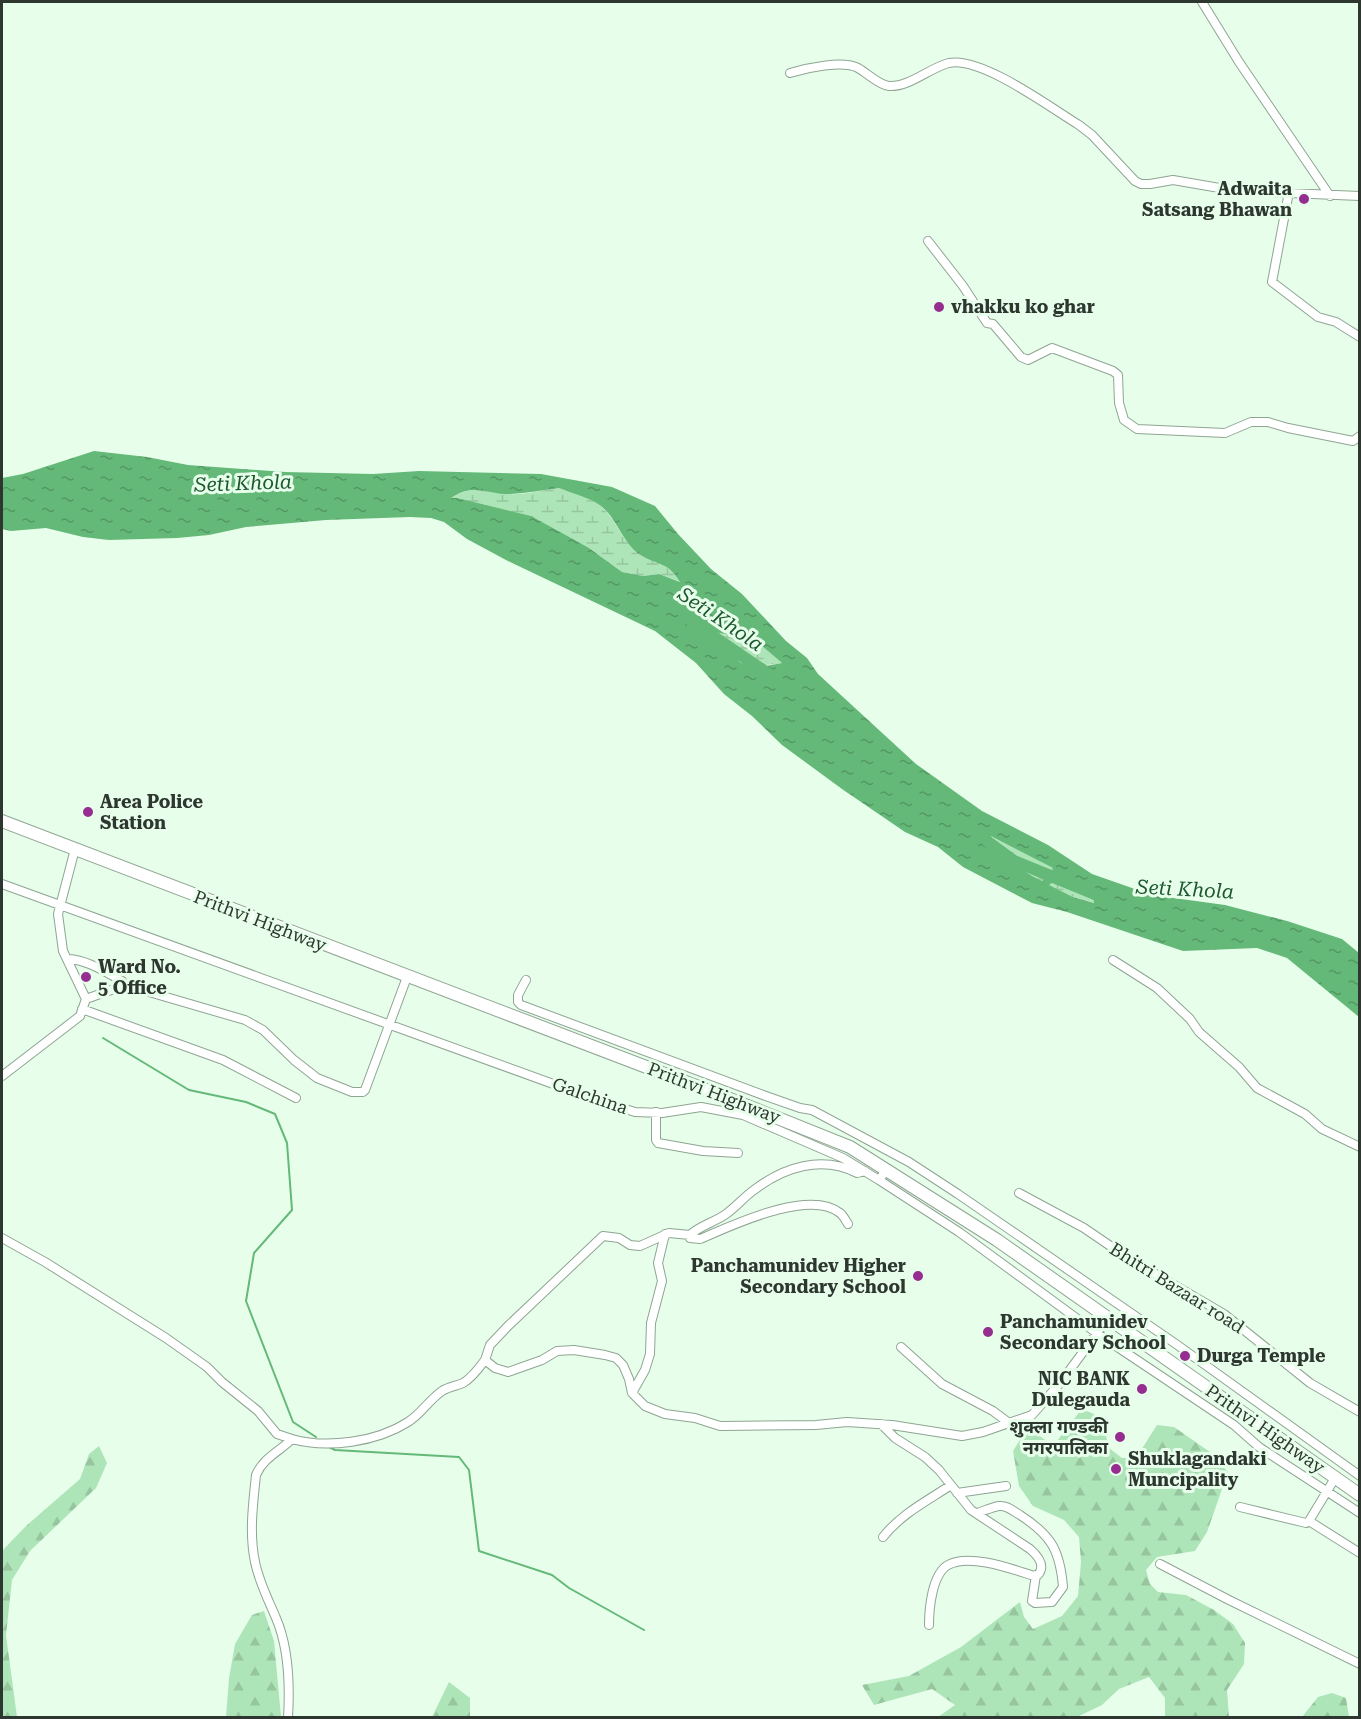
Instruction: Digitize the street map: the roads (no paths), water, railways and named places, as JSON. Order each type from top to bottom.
[{"type":"highway","name":"Prithvi Highway","points":[[2,821],[809,1130],[850,1148],[970,1223],[1359,1495]]},
{"type":"street","points":[[1202,2],[1239,62],[1330,196]]},
{"type":"street","points":[[790,73],[815,66],[855,66],[886,86],[898,86],[949,63],[967,63],[993,73],[1079,125],[1092,135],[1140,184],[1173,180],[1237,191],[1359,196]]},
{"type":"street","points":[[1289,192],[1272,282],[1318,317],[1336,322],[1359,337]]},
{"type":"street","points":[[928,241],[963,286],[987,323],[993,324],[1021,357],[1028,360],[1052,348],[1113,371],[1118,375],[1119,403],[1124,420],[1137,429],[1225,433],[1251,422],[1268,422],[1353,441],[1359,436]]},
{"type":"street","points":[[2,1076],[80,1016],[86,999],[63,951],[58,914],[75,849]]},
{"type":"street","name":"Galchina","points":[[2,884],[600,1101],[635,1112],[656,1113],[701,1107],[742,1115],[843,1158],[959,1232],[1098,1334],[1234,1425],[1259,1447],[1359,1513]]},
{"type":"street","points":[[68,959],[91,965],[122,981],[125,985],[244,1020],[263,1030],[308,1072],[352,1092],[365,1090],[407,977]]},
{"type":"street","points":[[1113,960],[1157,988],[1190,1019],[1199,1032],[1239,1067],[1257,1088],[1305,1114],[1322,1129],[1359,1147]]},
{"type":"street","points":[[526,980],[518,995],[518,1002],[521,1005],[763,1095],[812,1110],[909,1162],[1176,1344],[1359,1476]]},
{"type":"street","points":[[86,999],[125,985]]},
{"type":"street","points":[[82,1009],[223,1060],[296,1098]]},
{"type":"street","points":[[656,1113],[658,1143],[703,1151],[738,1153]]},
{"type":"street","points":[[2,1238],[166,1338],[207,1367],[258,1411],[277,1434],[307,1443],[359,1442],[384,1435],[414,1418],[446,1389],[465,1382],[485,1360],[490,1345],[591,1244],[603,1236],[619,1238],[630,1245],[640,1246],[664,1234],[690,1235],[729,1212],[756,1188],[805,1164],[821,1163],[845,1167],[856,1173],[865,1171]]},
{"type":"street","points":[[879,1180],[886,1169]]},
{"type":"street","name":"Bhitri Bazaar road","points":[[1019,1193],[1084,1228],[1128,1258],[1224,1314],[1310,1383],[1359,1412]]},
{"type":"street","points":[[690,1235],[690,1238],[694,1240],[700,1239],[767,1212],[794,1206],[822,1206],[840,1213],[848,1224]]},
{"type":"street","points":[[970,1223],[981,1209]]},
{"type":"street","points":[[632,1393],[645,1370],[650,1354],[651,1323],[662,1281],[658,1263],[664,1234]]},
{"type":"street","points":[[485,1360],[495,1368],[508,1372],[542,1360],[557,1350],[574,1350],[616,1358],[623,1365],[632,1393],[645,1406],[665,1414],[695,1418],[720,1426],[816,1425],[848,1422],[881,1424],[962,1436],[1032,1414],[1061,1382],[1108,1318]]},
{"type":"street","points":[[901,1347],[942,1384],[1009,1423]]},
{"type":"street","points":[[881,1424],[895,1438],[925,1457],[977,1513],[1021,1542],[1038,1557],[1042,1565],[1041,1572],[1036,1575],[977,1561],[957,1562],[946,1566],[940,1574],[929,1601],[929,1625]]},
{"type":"street","points":[[288,1718],[290,1696],[285,1643],[261,1586],[254,1561],[251,1527],[256,1475],[259,1468],[265,1460],[279,1452],[292,1439]]},
{"type":"street","points":[[1240,1507],[1279,1515],[1301,1523],[1309,1521],[1335,1478]]},
{"type":"street","points":[[884,1537],[892,1525],[951,1485]]},
{"type":"street","points":[[957,1493],[1006,1486]]},
{"type":"street","points":[[977,1513],[998,1506],[1006,1506],[1042,1531],[1052,1541],[1061,1570],[1063,1587],[1052,1602],[1042,1604],[1032,1601],[1036,1575]]},
{"type":"street","points":[[1309,1521],[1359,1553]]},
{"type":"street","points":[[1160,1564],[1359,1664]]},
{"type":"water","points":[[94,451],[147,457],[188,465],[285,472],[373,474],[419,471],[541,474],[612,487],[655,506],[711,569],[742,594],[786,641],[807,658],[818,674],[916,764],[982,811],[1048,845],[1092,874],[1152,895],[1225,905],[1287,921],[1342,939],[1359,953],[1359,1017],[1287,958],[1257,948],[1183,951],[1067,912],[1032,903],[963,867],[938,847],[905,832],[782,745],[752,716],[724,694],[696,663],[655,631],[506,560],[467,539],[444,522],[431,518],[410,517],[326,520],[246,527],[209,535],[177,538],[109,540],[83,537],[46,528],[11,531],[2,529],[2,478],[23,474]],"holes":[[[559,488],[598,504],[609,515],[633,549],[645,558],[671,570],[680,582],[659,574],[643,576],[622,572],[589,548],[531,516],[451,498],[459,493],[474,490],[511,494]],[[704,630],[755,640],[782,663],[761,667],[741,663]],[[991,836],[1053,868],[1051,874],[1042,881],[1019,867],[1002,851]],[[1060,877],[1075,881],[1093,893],[1094,903],[1073,897],[1049,885]]]},
{"type":"waterway","name":"Seti Khola","points":[[692,622],[770,675]]},
{"type":"waterway","name":"Seti Khola","points":[[988,842],[1014,861],[1107,899]]},
{"type":"waterway","points":[[103,1038],[189,1090],[246,1102],[275,1114],[287,1143],[292,1210],[254,1253],[246,1301],[293,1422],[316,1437]]},
{"type":"waterway","points":[[329,1447],[335,1450],[459,1457],[469,1470],[479,1551],[552,1575],[569,1588],[644,1630]]},
{"type":"place","name":"Adwaita Satsang Bhawan","points":[[1304,199]]},
{"type":"place","name":"vhakku ko ghar","points":[[939,307]]},
{"type":"place","name":"Area Police Station","points":[[88,812]]},
{"type":"place","name":"Ward No. 5 Office","points":[[86,977]]},
{"type":"place","name":"Panchamunidev Higher Secondary School","points":[[918,1276]]},
{"type":"place","name":"Panchamunidev Secondary School","points":[[988,1332]]},
{"type":"place","name":"Durga Temple","points":[[1185,1356]]},
{"type":"place","name":"NIC BANK Dulegauda","points":[[1142,1389]]},
{"type":"place","name":"शुक्ला गण्डकी नगरपालिका","points":[[1120,1437]]},
{"type":"place","name":"Shuklagandaki Muncipality","points":[[1116,1469]]}]
